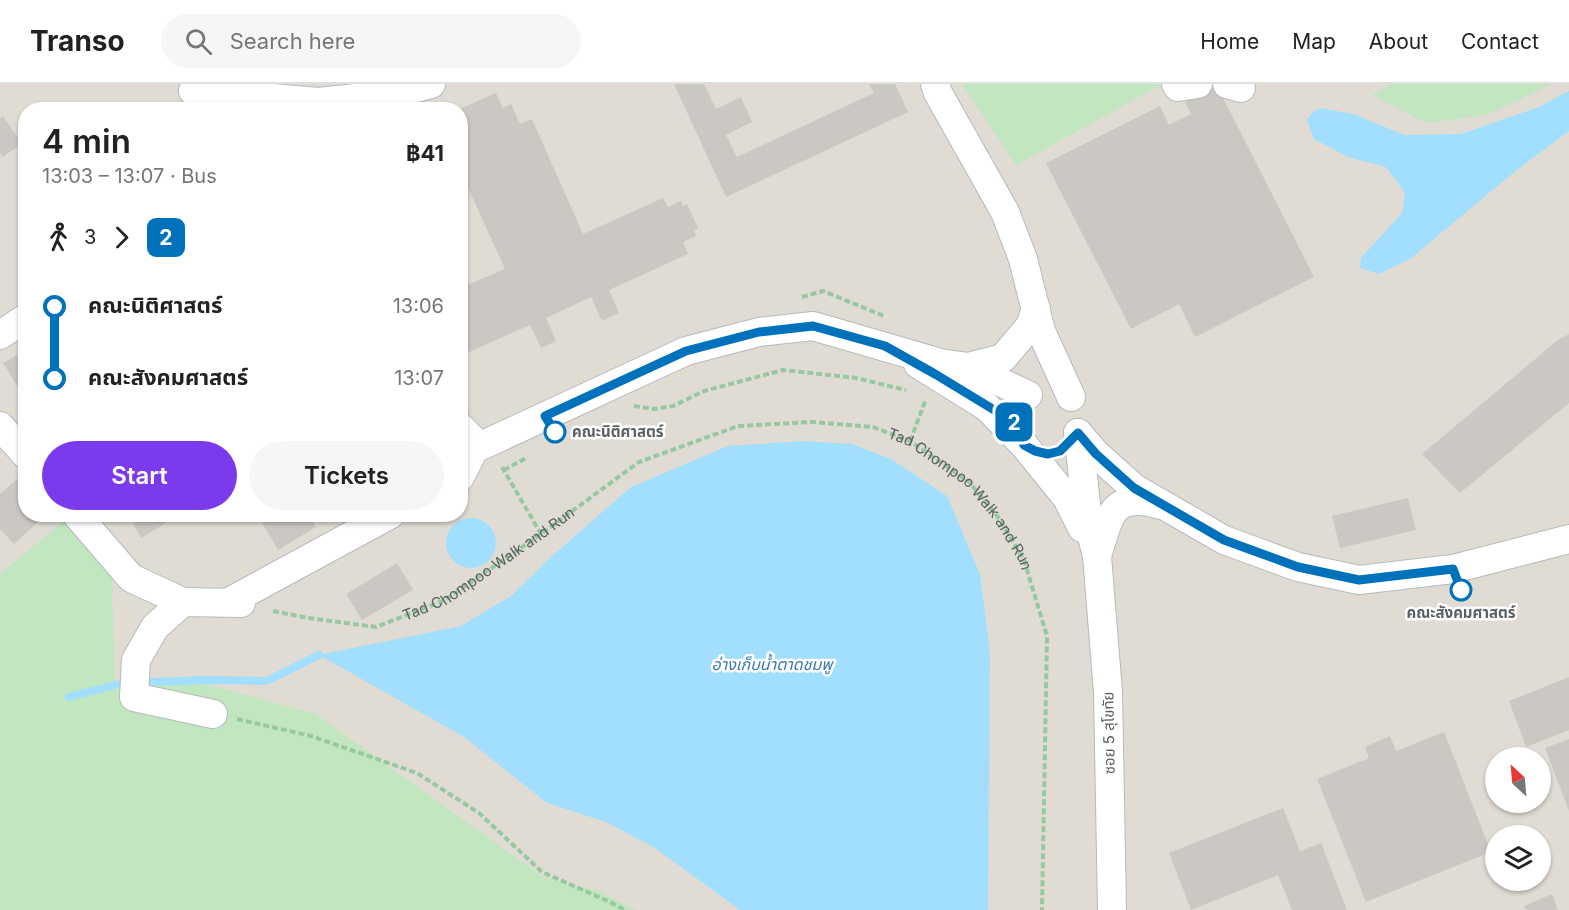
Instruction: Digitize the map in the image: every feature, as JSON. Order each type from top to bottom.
[{"type":"street","points":[[195,95],[318,102],[393,94],[431,84]]},
{"type":"street","points":[[935,84],[1005,212],[1023,259],[1039,320],[1071,397],[1078,408],[1080,420],[1078,433],[1088,521],[1097,556]]},
{"type":"street","points":[[1176,84],[1178,87],[1198,84]]},
{"type":"street","points":[[968,367],[1003,358],[1039,320]]},
{"type":"street","points":[[1031,393],[1039,320]]},
{"type":"street","points":[[0,335],[18,323]]},
{"type":"street","points":[[468,456],[475,438],[686,351],[759,332],[813,326],[940,363],[968,367],[1031,393]]},
{"type":"street","points":[[885,346],[987,407],[1024,445],[1067,498],[1097,556]]},
{"type":"street","points":[[1071,397],[1060,390],[1047,388],[1031,393],[1017,409],[1014,422],[1024,445],[1048,454],[1060,451],[1071,444],[1078,433]]},
{"type":"street","points":[[0,426],[18,446]]},
{"type":"street","points":[[1078,433],[1096,454],[1134,488],[1224,540],[1280,561],[1359,580],[1457,580],[1569,539]]},
{"type":"street","points":[[1097,556],[1110,513],[1122,504],[1140,499],[1167,507]]},
{"type":"street","points":[[83,522],[131,578],[183,602],[235,603],[377,522]]},
{"type":"street","name":"ซอย 5 สุโขทัย","points":[[1097,556],[1108,692],[1113,910]]},
{"type":"street","points":[[183,602],[155,627],[136,660],[134,697],[213,714]]},
{"type":"path","points":[[630,407],[654,409],[674,406],[704,391],[783,370],[856,378],[907,390]]},
{"type":"path","name":"Tad Chompoo Walk and Run","points":[[235,603],[308,618],[376,627],[445,600],[541,534],[639,462],[738,426],[812,422],[873,428],[910,441],[969,482],[998,517],[1024,561],[1047,636],[1042,910]]},
{"type":"path","points":[[475,438],[504,470],[541,534]]},
{"type":"path","points":[[504,470],[534,454]]},
{"type":"path","points":[[213,714],[311,736],[417,773],[479,813],[542,872],[625,910]]},
{"type":"shaded area","points":[[0,84],[1569,84],[1569,910],[151,910],[0,831]]},
{"type":"green space","points":[[962,84],[1163,84],[1016,165]]},
{"type":"green space","points":[[1393,84],[1552,84],[1487,115],[1426,123],[1372,95]]},
{"type":"green space","points":[[63,522],[81,522],[111,544],[115,688],[197,682],[316,714],[543,877],[600,892],[636,910],[0,910],[0,574]]},
{"type":"water","points":[[1569,91],[1569,131],[1513,173],[1410,259],[1379,274],[1360,268],[1361,258],[1402,213],[1405,193],[1386,167],[1348,157],[1314,139],[1307,120],[1312,113],[1320,108],[1353,114],[1405,135],[1461,134],[1539,107]]},
{"type":"water","name":"อ่างเก็บน้ำตาดชมพู","points":[[803,441],[852,444],[891,459],[947,496],[980,574],[990,653],[988,910],[740,910],[655,848],[606,822],[547,803],[464,737],[319,655],[461,626],[511,596],[552,556],[631,487],[728,446]]},
{"type":"water","points":[[468,518],[476,518],[485,522],[492,529],[496,538],[496,548],[492,557],[485,564],[476,568],[466,568],[457,564],[450,557],[446,548],[446,538],[450,529],[457,522],[468,522]]},
{"type":"building","points":[[674,84],[704,84],[716,109],[741,97],[752,122],[726,135],[737,157],[874,93],[869,84],[895,84],[908,112],[726,197]]},
{"type":"building","points":[[1217,86],[1314,277],[1195,337],[1179,304],[1131,329],[1046,163],[1160,106],[1169,125],[1191,114],[1185,102]]},
{"type":"building","points":[[496,93],[503,108],[511,104],[520,124],[532,119],[583,234],[663,198],[668,207],[681,201],[683,206],[687,204],[698,228],[694,230],[696,236],[683,242],[688,254],[609,290],[619,313],[602,321],[591,297],[546,318],[556,341],[541,348],[530,325],[468,352],[468,285],[505,269],[468,188],[468,105]]},
{"type":"building","points":[[3,116],[18,138],[18,147],[2,157],[0,153],[0,118]]},
{"type":"building","points":[[1569,334],[1569,403],[1460,493],[1422,454],[1559,339]]},
{"type":"building","points":[[18,355],[18,387],[3,363]]},
{"type":"building","points":[[17,479],[18,522],[38,522],[14,544],[0,529],[0,494]]},
{"type":"building","points":[[1408,498],[1416,530],[1340,548],[1332,516]]},
{"type":"building","points":[[132,522],[168,522],[141,538]]},
{"type":"building","points":[[262,522],[313,522],[316,527],[278,550]]},
{"type":"building","points":[[397,563],[413,590],[362,620],[346,594]]},
{"type":"building","points":[[1569,677],[1569,730],[1526,747],[1509,701]]},
{"type":"building","points":[[1444,732],[1485,837],[1485,854],[1366,902],[1317,779],[1369,758],[1365,747],[1390,736],[1396,751]]},
{"type":"building","points":[[1569,739],[1569,811],[1551,764],[1551,747],[1548,747]]},
{"type":"building","points":[[1283,808],[1300,851],[1321,843],[1347,910],[1292,910],[1278,875],[1191,910],[1169,853]]},
{"type":"building","points":[[1552,894],[1558,910],[1526,910],[1524,906]]},
{"type":"waterway","points":[[69,697],[123,683],[207,680],[267,681],[319,655]]},
{"type":"bus line","name":"2","points":[[555,432],[545,416],[686,351],[759,332],[813,326],[885,346],[935,374],[1014,422],[1024,445],[1035,451],[1048,454],[1060,451],[1078,433],[1096,454],[1134,488],[1224,540],[1298,567],[1359,580],[1453,569],[1461,590]]},
{"type":"place","name":"คณะนิติศาสตร์","points":[[555,432]]},
{"type":"place","name":"คณะสังคมศาสตร์","points":[[1461,590]]}]
